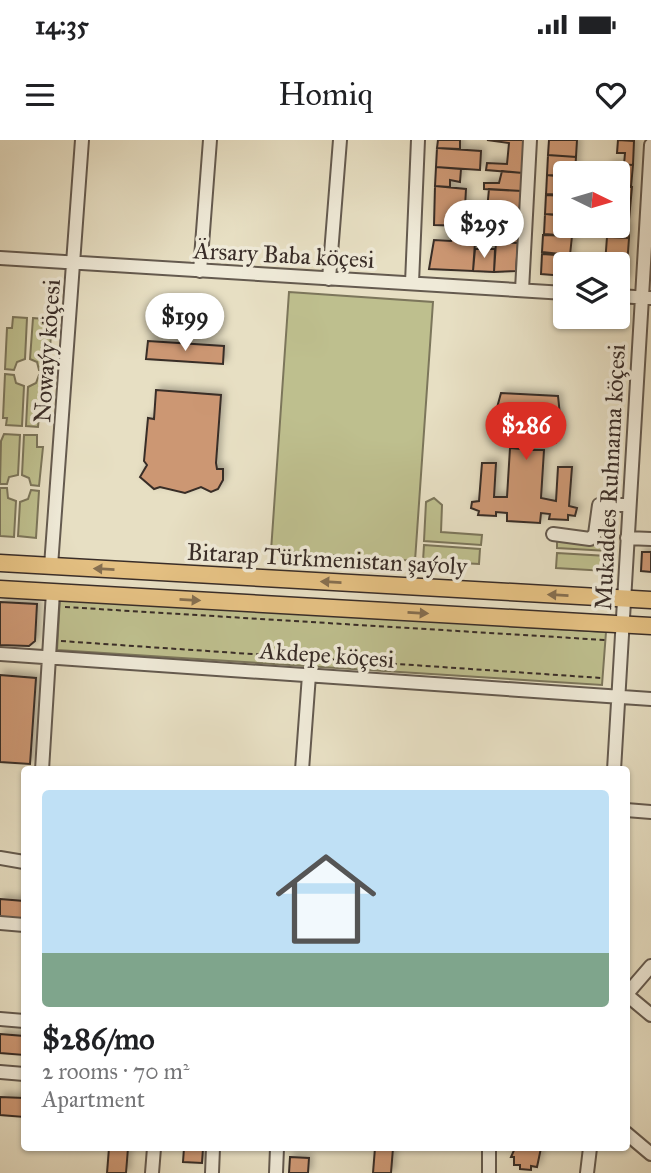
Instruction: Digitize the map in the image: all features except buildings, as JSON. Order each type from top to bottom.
[{"type":"main road","name":"Bitarap Türkmenistan şaýoly","points":[[0,563],[651,600]]},
{"type":"main road","name":"Bitarap Türkmenistan şaýoly","points":[[0,589],[52,599],[651,626]]},
{"type":"street","name":"Nowaýy köçesi","points":[[51,566],[82,140]]},
{"type":"street","points":[[200,271],[210,140]]},
{"type":"street","points":[[329,279],[340,140]]},
{"type":"street","points":[[412,284],[418,140]]},
{"type":"street","points":[[522,290],[530,140]]},
{"type":"street","name":"Mukaddes Ruhnama köçesi","points":[[614,766],[629,505],[646,297],[651,145]]},
{"type":"street","name":"Ärsary Baba köçesi","points":[[0,258],[553,292]]},
{"type":"street","points":[[553,534],[590,539],[594,534],[599,505],[629,505]]},
{"type":"street","points":[[627,538],[651,539]]},
{"type":"street","points":[[42,766],[52,599]]},
{"type":"street","name":"Akdepe köçesi","points":[[0,654],[651,699]]},
{"type":"street","points":[[302,766],[309,675]]},
{"type":"street","points":[[630,810],[651,812]]},
{"type":"street","points":[[0,858],[21,862]]},
{"type":"street","points":[[0,923],[21,925]]},
{"type":"street","points":[[630,991],[651,966]]},
{"type":"street","points":[[630,998],[651,1015]]},
{"type":"street","points":[[0,1019],[21,1021]]},
{"type":"street","points":[[0,1072],[21,1074]]},
{"type":"street","points":[[630,1136],[651,1154]]},
{"type":"street","points":[[152,1173],[154,1151]]},
{"type":"street","points":[[212,1173],[213,1151]]},
{"type":"street","points":[[276,1173],[277,1151]]},
{"type":"street","points":[[489,1151],[489,1173]]},
{"type":"street","points":[[587,1173],[590,1151]]},
{"type":"path","points":[[52,599],[605,640]]},
{"type":"path","points":[[50,641],[603,678]]},
{"type":"green space","points":[[289,292],[433,302],[415,561],[271,551]]},
{"type":"green space","points":[[13,317],[27,318],[25,359],[17,362],[14,370],[5,369],[7,328],[12,328]]},
{"type":"green space","points":[[33,318],[44,319],[44,330],[51,331],[49,371],[39,370],[37,362],[30,359]]},
{"type":"green space","points":[[5,374],[14,375],[16,383],[24,386],[22,426],[6,425],[7,418],[3,418]]},
{"type":"green space","points":[[39,375],[48,375],[45,416],[39,416],[38,427],[26,426],[28,387],[36,383]]},
{"type":"green space","points":[[4,434],[20,435],[18,475],[9,477],[7,484],[0,484],[1,441]]},
{"type":"green space","points":[[24,435],[37,435],[37,447],[43,447],[39,486],[31,485],[29,478],[22,475]]},
{"type":"green space","points":[[0,488],[7,488],[8,498],[16,501],[14,537],[0,536]]},
{"type":"green space","points":[[31,490],[39,491],[36,538],[18,536],[20,502],[28,499]]},
{"type":"green space","points":[[434,498],[442,505],[441,532],[482,535],[481,545],[424,541],[426,502]]},
{"type":"green space","points":[[602,509],[610,510],[608,551],[557,548],[557,539],[598,542]]},
{"type":"green space","points":[[424,545],[480,549],[479,564],[423,561]]},
{"type":"green space","points":[[557,553],[607,556],[606,571],[556,568]]},
{"type":"green space","points":[[60,598],[606,632],[602,685],[57,650]]}]
